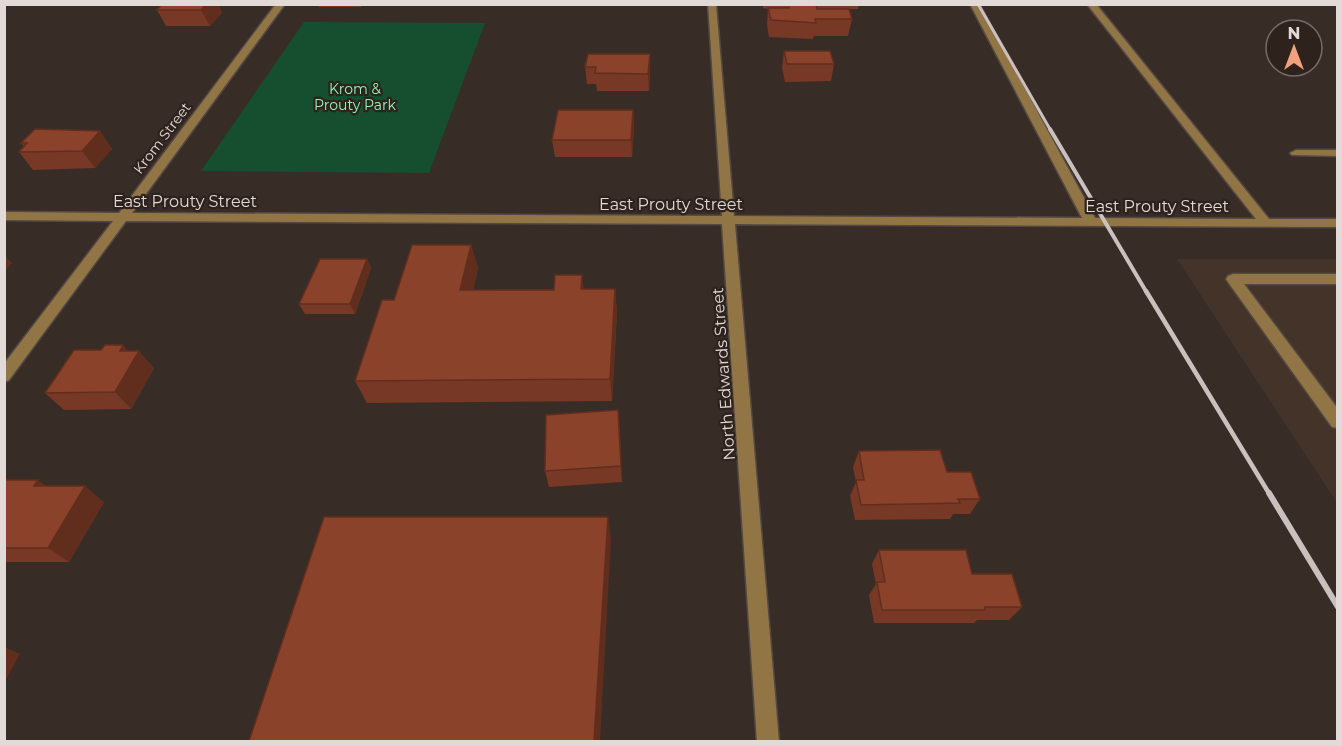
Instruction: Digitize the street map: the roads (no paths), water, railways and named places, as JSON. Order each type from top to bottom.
[{"type":"street","name":"Krom Street","points":[[4,376],[281,4]]},
{"type":"street","name":"North Edwards Street","points":[[712,4],[768,741]]},
{"type":"street","points":[[974,4],[1091,222]]},
{"type":"street","points":[[1091,4],[1266,223]]},
{"type":"street","points":[[1296,153],[1338,153]]},
{"type":"street","name":"East Prouty Street","points":[[4,216],[1336,225]]},
{"type":"street","points":[[1338,279],[1233,279],[1338,422]]},
{"type":"railway","points":[[978,4],[1051,131]]},
{"type":"railway","points":[[1050,129],[1147,293]]},
{"type":"railway","points":[[1146,291],[1270,495]]},
{"type":"railway","points":[[1269,493],[1338,607]]},
{"type":"park label","name":"Krom & Prouty Park","points":[[355,98]]}]
